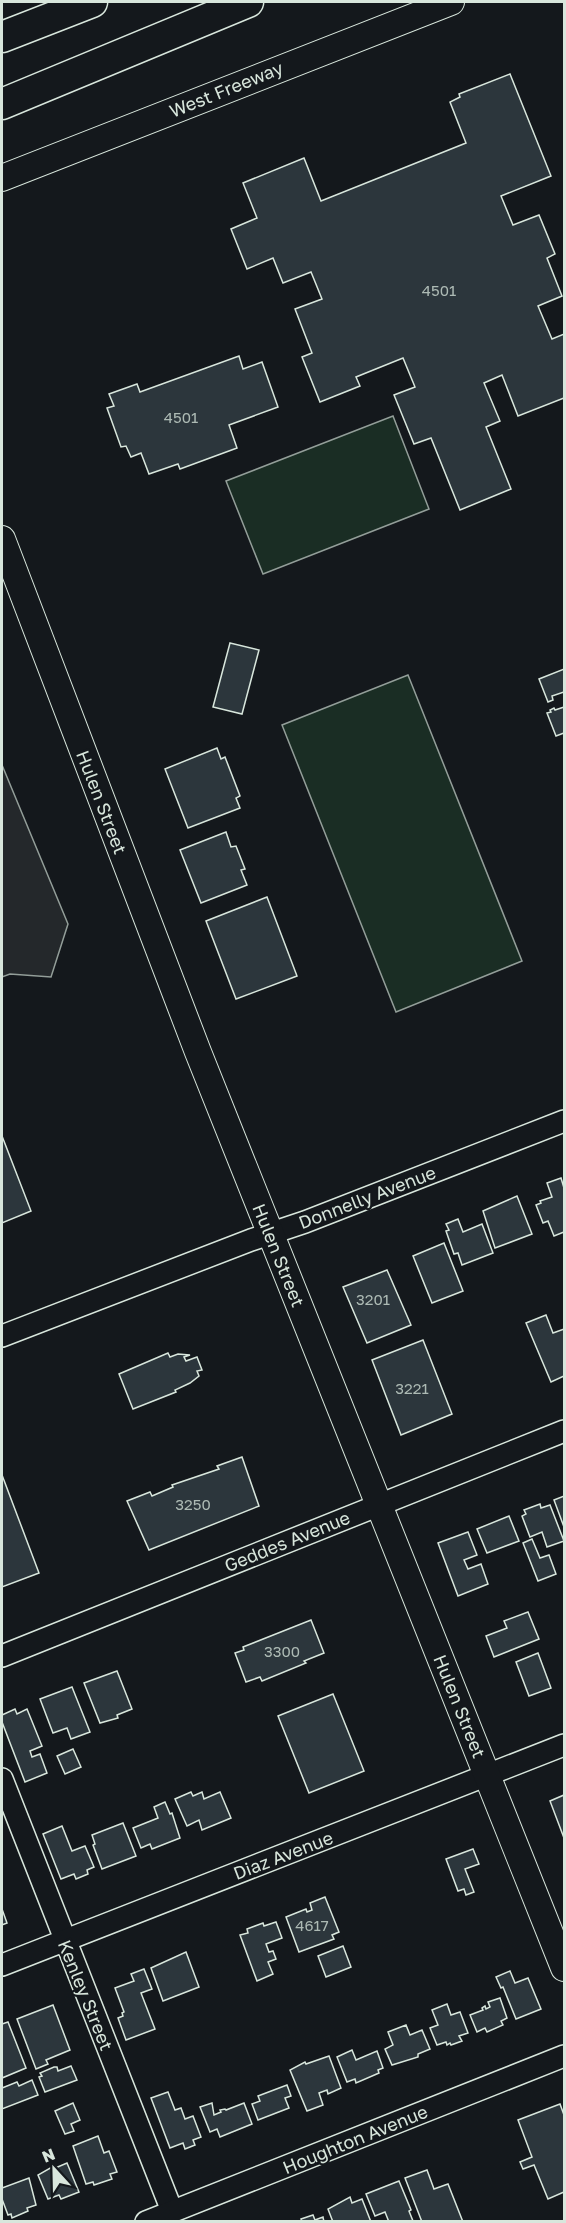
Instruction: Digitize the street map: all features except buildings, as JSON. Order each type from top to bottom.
[{"type":"highway","points":[[2,38],[92,2]]},
{"type":"highway","points":[[2,104],[248,2]]},
{"type":"main road","name":"West Freeway","points":[[2,178],[451,2]]},
{"type":"main road","name":"Hulen Street","points":[[2,539],[198,1052],[564,1968]]},
{"type":"street","name":"Donnelly Avenue","points":[[2,1336],[564,1121]]},
{"type":"street","name":"Geddes Avenue","points":[[6,1654],[564,1431]]},
{"type":"street","name":"Diaz Avenue","points":[[2,1965],[564,1745]]},
{"type":"street","name":"Kenley Street","points":[[2,1779],[172,2211]]},
{"type":"street","name":"Houghton Avenue","points":[[146,2222],[564,2056]]},
{"type":"green space","points":[[393,416],[429,509],[263,574],[226,481]]},
{"type":"green space","points":[[408,675],[522,961],[396,1012],[282,725]]},
{"type":"shaded area","points":[[2,765],[68,924],[51,977],[10,974],[2,977]]}]
